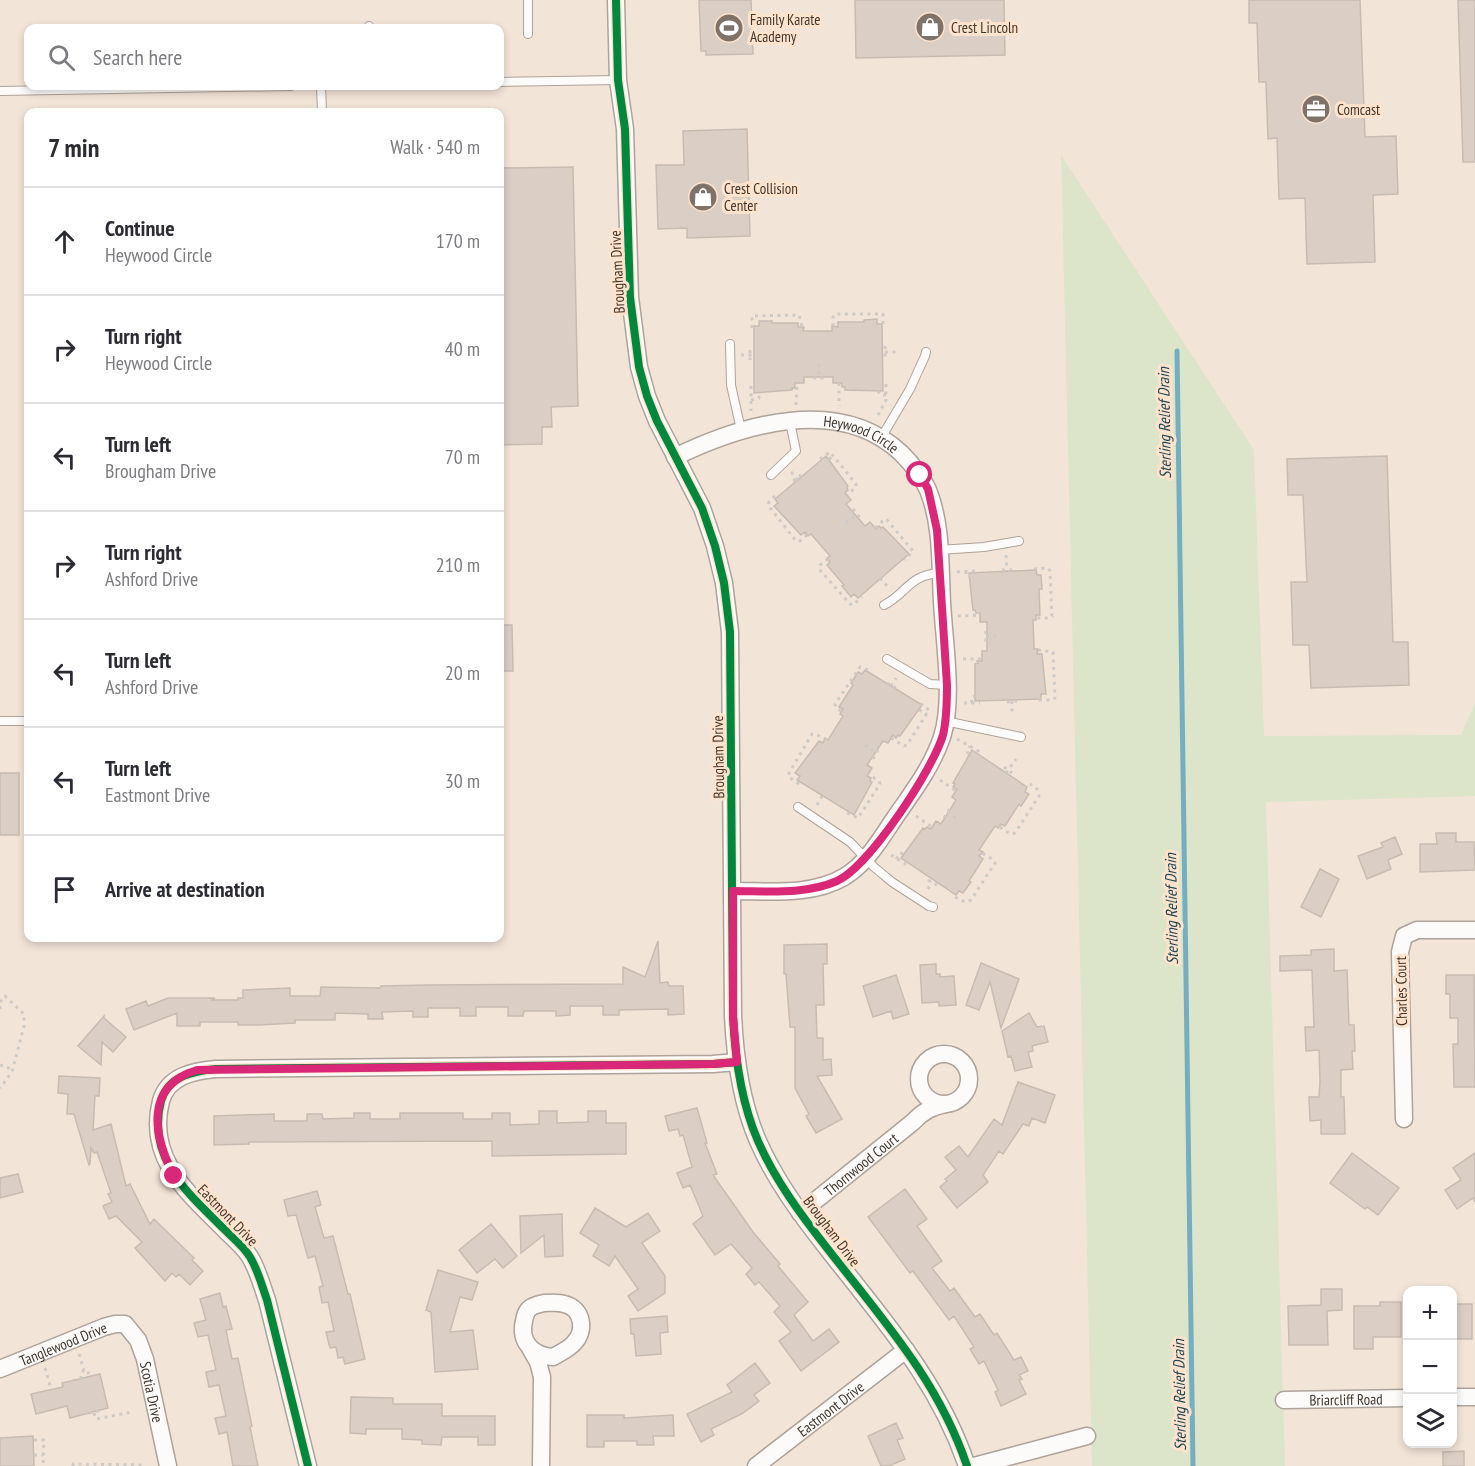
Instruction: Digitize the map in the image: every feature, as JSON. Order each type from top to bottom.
[{"type":"street","name":"Brougham Drive","points":[[616,0],[618,80],[625,129],[630,297],[639,367],[657,421],[702,508],[724,583],[730,632],[733,1016],[737,1062],[746,1106],[757,1139],[771,1168],[800,1213],[906,1350],[932,1388],[948,1417],[967,1466]]},
{"type":"street","name":"Heywood Circle","points":[[675,457],[741,430],[790,422],[819,420],[839,422],[880,438],[907,459],[928,489],[934,509],[939,550],[948,573],[945,722],[936,753],[925,773],[866,858],[846,876],[817,887],[799,890],[733,891]]},
{"type":"street","name":"Charles Court","points":[[1404,1119],[1400,952],[1404,936],[1416,930],[1475,930]]},
{"type":"street","name":"Thornwood Court","points":[[800,1213],[913,1122],[921,1113],[961,1098],[968,1084],[967,1069],[956,1057],[940,1055],[926,1063],[919,1078],[923,1101],[921,1113]]},
{"type":"street","name":"Eastmont Drive","points":[[308,1466],[259,1276],[250,1257],[185,1190],[167,1162],[159,1140],[158,1123],[164,1091],[181,1075],[197,1070],[216,1069],[737,1062]]},
{"type":"street","points":[[920,1087],[931,1100],[946,1104]]},
{"type":"street","points":[[542,1377],[553,1357],[574,1343],[580,1333],[580,1317],[570,1306],[544,1303],[529,1309],[525,1316],[522,1334],[538,1362],[542,1377],[542,1466]]},
{"type":"street","name":"Tanglewood Drive","points":[[0,1369],[104,1327],[125,1324]]},
{"type":"street","name":"Scotia Drive","points":[[125,1324],[138,1340],[145,1359],[168,1466]]},
{"type":"street","points":[[531,1350],[553,1357]]},
{"type":"street","name":"Eastmont Drive","points":[[756,1466],[906,1350]]},
{"type":"street","points":[[1457,1397],[1475,1397]]},
{"type":"street","name":"Briarcliff Road","points":[[1284,1400],[1403,1398]]},
{"type":"street","points":[[974,1466],[1087,1436]]},
{"type":"lane","points":[[528,0],[528,34]]},
{"type":"lane","points":[[504,82],[618,80]]},
{"type":"lane","points":[[0,91],[32,90]]},
{"type":"lane","points":[[321,90],[322,108]]},
{"type":"lane","points":[[730,344],[730,385],[741,430]]},
{"type":"lane","points":[[880,438],[910,389],[926,352]]},
{"type":"lane","points":[[771,475],[796,451],[790,422]]},
{"type":"lane","points":[[939,550],[984,547],[1019,541]]},
{"type":"lane","points":[[884,605],[918,579],[929,574],[948,573]]},
{"type":"lane","points":[[887,659],[930,684],[947,685]]},
{"type":"lane","points":[[0,721],[24,721]]},
{"type":"lane","points":[[945,722],[1021,738]]},
{"type":"lane","points":[[798,807],[850,842],[892,882],[933,907]]},
{"type":"path","points":[[833,327],[835,314],[883,314],[883,324]]},
{"type":"path","points":[[752,328],[752,316],[800,315],[802,327]]},
{"type":"path","points":[[885,346],[885,354],[898,352]]},
{"type":"path","points":[[750,350],[752,355],[750,360]]},
{"type":"path","points":[[736,355],[752,355]]},
{"type":"path","points":[[819,364],[819,378]]},
{"type":"path","points":[[813,378],[825,378]]},
{"type":"path","points":[[877,417],[886,400],[886,382]]},
{"type":"path","points":[[796,383],[796,405]]},
{"type":"path","points":[[839,383],[839,406]]},
{"type":"path","points":[[751,386],[751,411]]},
{"type":"path","points":[[878,391],[880,395],[886,395]]},
{"type":"path","points":[[751,400],[759,398],[759,393]]},
{"type":"path","points":[[820,459],[828,452],[857,486],[847,495]]},
{"type":"path","points":[[829,459],[833,456]]},
{"type":"path","points":[[793,482],[801,475]]},
{"type":"path","points":[[775,496],[768,505],[796,541],[800,541],[807,535]]},
{"type":"path","points":[[852,509],[861,519]]},
{"type":"path","points":[[846,523],[857,514]]},
{"type":"path","points":[[875,528],[886,519],[912,553],[905,560]]},
{"type":"path","points":[[906,551],[909,547]]},
{"type":"path","points":[[1006,555],[1007,571]]},
{"type":"path","points":[[828,559],[820,565],[819,569],[850,604],[853,605],[862,597]]},
{"type":"path","points":[[1034,569],[1048,568],[1050,571],[1052,616],[1036,618]]},
{"type":"path","points":[[1002,570],[1012,570]]},
{"type":"path","points":[[966,571],[966,576],[970,577]]},
{"type":"path","points":[[948,573],[976,571]]},
{"type":"path","points":[[881,579],[891,590]]},
{"type":"path","points":[[957,616],[980,615]]},
{"type":"path","points":[[986,631],[986,643]]},
{"type":"path","points":[[986,637],[1000,636]]},
{"type":"path","points":[[1038,650],[1053,652],[1055,698],[1038,700]]},
{"type":"path","points":[[960,659],[982,659]]},
{"type":"path","points":[[842,711],[836,708],[835,704],[860,667],[868,670]]},
{"type":"path","points":[[888,682],[896,688]]},
{"type":"path","points":[[972,703],[971,698],[975,696]]},
{"type":"path","points":[[891,738],[906,746],[927,714],[928,708],[917,701]]},
{"type":"path","points":[[1007,702],[1014,701],[1012,716]]},
{"type":"path","points":[[963,703],[980,703]]},
{"type":"path","points":[[919,710],[927,714]]},
{"type":"path","points":[[799,784],[788,774],[812,735],[816,734],[824,739]]},
{"type":"path","points":[[956,739],[982,753]]},
{"type":"path","points":[[864,745],[876,753]]},
{"type":"path","points":[[969,754],[970,746]]},
{"type":"path","points":[[873,759],[879,748]]},
{"type":"path","points":[[1004,767],[1009,772],[1016,759]]},
{"type":"path","points":[[848,813],[857,819],[880,783],[868,774]]},
{"type":"path","points":[[938,779],[956,791]]},
{"type":"path","points":[[1000,826],[1010,834],[1015,833],[1039,796],[1037,789],[1030,784]]},
{"type":"path","points":[[814,809],[822,797]]},
{"type":"path","points":[[944,818],[951,807]]},
{"type":"path","points":[[856,811],[861,814]]},
{"type":"path","points":[[947,812],[959,820]]},
{"type":"path","points":[[915,815],[932,827]]},
{"type":"path","points":[[896,859],[900,853],[904,854]]},
{"type":"path","points":[[955,897],[965,902],[971,900],[995,864],[994,860],[982,853]]},
{"type":"path","points":[[889,854],[907,865]]},
{"type":"path","points":[[925,893],[930,881],[937,885]]},
{"type":"path","points":[[0,1002],[5,996],[24,1014],[24,1026],[12,1069],[0,1088]]},
{"type":"path","points":[[0,1065],[12,1069]]},
{"type":"path","points":[[78,1349],[84,1370],[88,1371],[89,1377]]},
{"type":"path","points":[[44,1363],[51,1389]]},
{"type":"path","points":[[81,1379],[81,1373],[84,1370]]},
{"type":"path","points":[[89,1413],[99,1411]]},
{"type":"path","points":[[94,1413],[96,1419],[132,1412]]},
{"type":"path","points":[[34,1440],[44,1440],[44,1466]]},
{"type":"path","points":[[34,1455],[44,1455]]},
{"type":"path","points":[[73,1466],[73,1464],[143,1465]]},
{"type":"green space","name":"Sterling Relief Drain","points":[[1061,155],[1254,450],[1264,736],[1461,735],[1475,703],[1475,796],[1266,802],[1285,1466],[1092,1466]]},
{"type":"building","name":"Family Karate Academy","points":[[699,0],[751,0],[753,54],[706,55],[706,51],[701,51]]},
{"type":"building","name":"Crest Lincoln","points":[[855,0],[1004,0],[1005,55],[856,58]]},
{"type":"building","name":"Comcast","points":[[1249,0],[1360,0],[1365,137],[1396,136],[1398,194],[1373,195],[1375,262],[1307,264],[1305,198],[1279,199],[1277,138],[1268,139],[1266,82],[1259,82],[1257,23],[1249,23]]},
{"type":"building","points":[[1458,0],[1475,0],[1475,162],[1463,162]]},
{"type":"building","name":"Crest Collision Center","points":[[747,129],[750,236],[687,238],[687,228],[658,229],[656,165],[684,165],[683,131]]},
{"type":"building","points":[[573,167],[578,406],[551,407],[552,427],[542,427],[542,444],[504,445],[504,168]]},
{"type":"building","points":[[877,319],[877,324],[882,324],[883,391],[845,390],[842,383],[833,383],[833,377],[804,377],[804,383],[795,383],[795,388],[792,390],[754,393],[754,326],[759,326],[759,321],[798,323],[798,327],[804,327],[803,331],[832,331],[832,326],[838,327],[838,322],[864,322],[864,320]]},
{"type":"building","points":[[826,456],[848,486],[845,493],[851,500],[846,504],[865,526],[870,522],[876,529],[879,526],[883,527],[909,554],[858,598],[854,594],[851,597],[842,586],[844,585],[827,565],[830,562],[827,558],[830,556],[811,534],[808,536],[805,532],[801,535],[774,506],[778,503],[775,499]]},
{"type":"building","points":[[1387,456],[1393,642],[1408,642],[1409,685],[1311,688],[1309,645],[1293,645],[1291,582],[1307,582],[1303,495],[1288,495],[1287,459]]},
{"type":"building","points":[[1036,570],[1037,575],[1041,575],[1042,589],[1039,589],[1040,615],[1036,615],[1036,620],[1033,620],[1034,649],[1038,649],[1037,654],[1042,654],[1046,694],[1041,694],[1041,699],[975,701],[975,664],[978,663],[977,661],[982,661],[982,651],[987,651],[987,622],[980,622],[980,613],[973,610],[969,573]]},
{"type":"building","points":[[504,625],[512,625],[513,671],[504,671]]},
{"type":"building","points":[[865,670],[922,705],[900,736],[896,738],[893,735],[888,743],[883,741],[867,765],[872,768],[867,776],[872,782],[854,815],[797,780],[800,776],[795,773],[819,741],[823,743],[825,738],[828,740],[843,716],[840,714],[843,709],[839,707],[853,685],[851,683],[858,672],[862,674]]},
{"type":"building","points":[[972,750],[1027,787],[1025,792],[1029,794],[1021,806],[1019,804],[1005,826],[1001,824],[998,828],[995,826],[979,850],[983,852],[979,856],[983,859],[969,881],[971,882],[963,893],[959,891],[956,895],[901,858],[923,828],[931,829],[936,821],[941,824],[956,800],[952,797],[957,789],[953,787],[955,784],[953,783]]},
{"type":"building","points":[[0,773],[19,773],[19,835],[0,835]]},
{"type":"building","points":[[1436,833],[1456,833],[1456,842],[1474,842],[1475,870],[1420,872],[1420,844],[1437,844]]},
{"type":"building","points":[[1395,837],[1402,854],[1388,860],[1391,869],[1367,879],[1358,856],[1383,847],[1381,843]]},
{"type":"building","points":[[1320,869],[1339,879],[1321,917],[1301,907]]},
{"type":"building","points":[[658,941],[660,983],[668,982],[669,986],[683,986],[684,1014],[668,1015],[668,1009],[619,1010],[619,1015],[603,1015],[603,1006],[570,1006],[570,1015],[556,1016],[556,1011],[524,1011],[523,1016],[508,1016],[508,1007],[476,1007],[476,1016],[460,1016],[460,1008],[428,1008],[428,1017],[413,1017],[413,1011],[382,1012],[383,1019],[368,1019],[368,1014],[335,1013],[335,1020],[295,1020],[295,1023],[259,1025],[238,1025],[238,1022],[200,1022],[200,1026],[177,1026],[177,1013],[134,1030],[126,1009],[146,1001],[148,1006],[168,998],[238,1000],[238,998],[243,998],[243,990],[290,988],[290,996],[320,996],[321,987],[623,984],[623,967],[645,977]]},
{"type":"building","points":[[827,944],[827,964],[823,964],[824,1005],[816,1005],[817,1038],[823,1038],[823,1060],[831,1059],[832,1075],[817,1076],[842,1119],[816,1133],[806,1116],[809,1114],[795,1088],[795,1027],[790,1027],[786,974],[784,974],[784,945]]},
{"type":"building","points":[[1334,949],[1334,971],[1347,970],[1349,1025],[1354,1025],[1355,1051],[1352,1051],[1353,1069],[1341,1070],[1345,1134],[1321,1134],[1321,1120],[1310,1121],[1309,1097],[1319,1097],[1319,1050],[1306,1051],[1305,1027],[1314,1027],[1312,970],[1280,971],[1280,956],[1311,955],[1311,950]]},
{"type":"building","points":[[981,963],[1019,979],[1001,1028],[990,982],[979,1010],[966,1005]]},
{"type":"building","points":[[936,964],[936,974],[940,974],[940,977],[954,976],[956,1005],[939,1006],[939,1002],[922,1003],[920,965]]},
{"type":"building","points":[[896,975],[909,1014],[893,1019],[891,1011],[873,1017],[863,986]]},
{"type":"building","points":[[1446,975],[1474,975],[1475,1087],[1454,1087],[1453,1044],[1458,1044],[1458,1018],[1450,1018],[1450,994],[1446,994]]},
{"type":"building","points":[[1029,1013],[1037,1027],[1044,1026],[1048,1042],[1032,1046],[1033,1051],[1028,1052],[1032,1067],[1015,1071],[1011,1056],[1008,1057],[1002,1031]]},
{"type":"building","points":[[104,1016],[126,1037],[113,1052],[102,1042],[101,1065],[78,1046]]},
{"type":"building","points":[[59,1076],[100,1078],[99,1096],[95,1096],[93,1130],[111,1124],[126,1186],[130,1184],[150,1224],[154,1219],[194,1258],[192,1260],[203,1271],[190,1285],[179,1274],[176,1277],[172,1273],[165,1281],[135,1248],[142,1242],[116,1216],[109,1219],[103,1206],[112,1202],[108,1194],[111,1193],[97,1152],[94,1153],[91,1148],[89,1165],[74,1114],[67,1114],[68,1094],[58,1093]]},
{"type":"building","points":[[1018,1082],[1055,1095],[1045,1123],[1032,1118],[1029,1126],[1023,1124],[1003,1154],[999,1151],[983,1175],[988,1182],[957,1208],[940,1187],[947,1181],[945,1179],[956,1170],[945,1157],[959,1146],[968,1157],[994,1119],[1002,1125]]},
{"type":"building","points":[[697,1108],[707,1143],[705,1143],[717,1174],[713,1175],[753,1232],[780,1264],[778,1266],[808,1302],[794,1315],[813,1341],[829,1329],[839,1342],[801,1371],[779,1341],[791,1332],[774,1312],[780,1306],[759,1282],[755,1285],[746,1274],[752,1268],[731,1244],[715,1255],[693,1224],[703,1216],[690,1185],[683,1188],[677,1173],[692,1167],[683,1135],[680,1136],[678,1129],[669,1131],[665,1116]]},
{"type":"building","points":[[539,1111],[557,1111],[557,1123],[588,1122],[588,1111],[606,1111],[606,1123],[626,1123],[626,1154],[492,1156],[492,1141],[249,1142],[249,1144],[214,1145],[214,1116],[274,1114],[274,1121],[307,1121],[307,1114],[322,1114],[323,1119],[354,1118],[354,1113],[370,1113],[370,1119],[400,1119],[400,1113],[463,1113],[463,1119],[492,1119],[492,1113],[510,1113],[510,1125],[539,1124]]},
{"type":"building","points":[[1352,1153],[1399,1188],[1378,1215],[1367,1207],[1365,1209],[1330,1183]]},
{"type":"building","points":[[1475,1153],[1475,1202],[1473,1198],[1457,1209],[1445,1190],[1461,1180],[1453,1168]]},
{"type":"building","points":[[18,1174],[23,1192],[0,1198],[0,1178]]},
{"type":"building","points":[[905,1189],[927,1219],[917,1226],[942,1261],[932,1268],[950,1291],[954,1288],[975,1317],[980,1314],[994,1335],[997,1333],[1014,1360],[1021,1357],[1028,1371],[1019,1375],[1022,1379],[1019,1380],[1026,1394],[1001,1406],[995,1392],[998,1390],[984,1361],[979,1364],[970,1349],[974,1347],[954,1316],[949,1320],[913,1271],[910,1273],[868,1217]]},
{"type":"building","points":[[317,1191],[321,1205],[315,1207],[324,1238],[333,1236],[348,1294],[350,1294],[365,1359],[345,1364],[343,1357],[338,1358],[336,1347],[330,1348],[326,1332],[334,1331],[328,1302],[322,1303],[319,1287],[323,1286],[315,1256],[308,1258],[296,1215],[288,1216],[284,1200]]},
{"type":"building","points":[[595,1208],[626,1227],[648,1213],[660,1231],[642,1243],[665,1276],[665,1293],[638,1311],[628,1296],[638,1289],[615,1256],[609,1266],[593,1256],[599,1245],[580,1233]]},
{"type":"building","points":[[562,1214],[563,1256],[545,1257],[544,1235],[521,1253],[520,1216]]},
{"type":"building","points":[[491,1224],[517,1256],[503,1268],[495,1259],[477,1273],[459,1250]]},
{"type":"building","points":[[438,1270],[478,1282],[472,1300],[460,1297],[450,1332],[473,1330],[478,1369],[435,1372],[431,1312],[426,1310]]},
{"type":"building","points":[[1321,1289],[1342,1289],[1342,1310],[1327,1311],[1328,1345],[1289,1345],[1288,1306],[1321,1305]]},
{"type":"building","points":[[220,1293],[232,1329],[226,1330],[232,1359],[238,1358],[258,1466],[233,1466],[227,1432],[219,1434],[215,1418],[226,1416],[219,1385],[209,1387],[206,1372],[216,1370],[208,1335],[198,1337],[194,1323],[206,1320],[200,1299]]},
{"type":"building","points":[[1380,1302],[1401,1302],[1401,1337],[1373,1337],[1373,1349],[1354,1349],[1354,1306],[1380,1306]]},
{"type":"building","points":[[1457,1304],[1472,1304],[1472,1339],[1457,1339]]},
{"type":"building","points":[[667,1316],[668,1332],[660,1333],[661,1354],[636,1356],[630,1319]]},
{"type":"building","points":[[755,1363],[770,1383],[754,1395],[759,1401],[743,1413],[711,1429],[714,1435],[701,1442],[687,1414],[732,1392],[727,1385]]},
{"type":"building","points":[[100,1374],[108,1408],[70,1418],[67,1406],[36,1414],[31,1394],[63,1387],[62,1383]]},
{"type":"building","points":[[351,1397],[393,1398],[393,1404],[442,1404],[442,1416],[495,1416],[495,1445],[478,1445],[478,1437],[442,1437],[441,1445],[422,1444],[422,1440],[402,1439],[402,1429],[366,1429],[366,1434],[350,1433]]},
{"type":"building","points":[[587,1415],[624,1415],[624,1418],[673,1415],[674,1436],[653,1436],[654,1445],[637,1445],[637,1441],[604,1441],[604,1447],[587,1447]]},
{"type":"building","points":[[896,1423],[903,1438],[897,1440],[905,1459],[889,1466],[881,1466],[868,1436]]},
{"type":"building","points":[[33,1436],[34,1466],[0,1466],[0,1438]]},
{"type":"building","points":[[1464,1451],[1464,1466],[1443,1466],[1443,1452]]},
{"type":"waterway","name":"Sterling Relief Drain","points":[[1177,351],[1193,1466]]},
{"type":"cycle path","points":[[616,0],[618,80],[625,129],[630,297],[639,367],[657,421],[702,508],[724,583],[730,632],[733,1016],[737,1064],[743,1095],[758,1141],[780,1183],[907,1351],[941,1406],[967,1466]]},
{"type":"cycle path","points":[[308,1466],[267,1300],[255,1267],[242,1246],[185,1189],[165,1158],[158,1122],[164,1093],[175,1080],[190,1073],[216,1069],[737,1062]]},
{"type":"place","name":"Crest Lincoln","points":[[930,27]]},
{"type":"place","name":"Family Karate Academy","points":[[729,28]]},
{"type":"place","name":"Comcast","points":[[1316,109]]},
{"type":"place","name":"Crest Collision Center","points":[[703,197]]},
{"type":"route","points":[[174,1176],[159,1140],[158,1114],[164,1091],[181,1075],[197,1070],[737,1062],[733,1016],[733,891],[799,890],[817,887],[846,876],[866,858],[909,798],[936,753],[942,736],[947,685],[937,530],[928,489],[920,475]]}]
